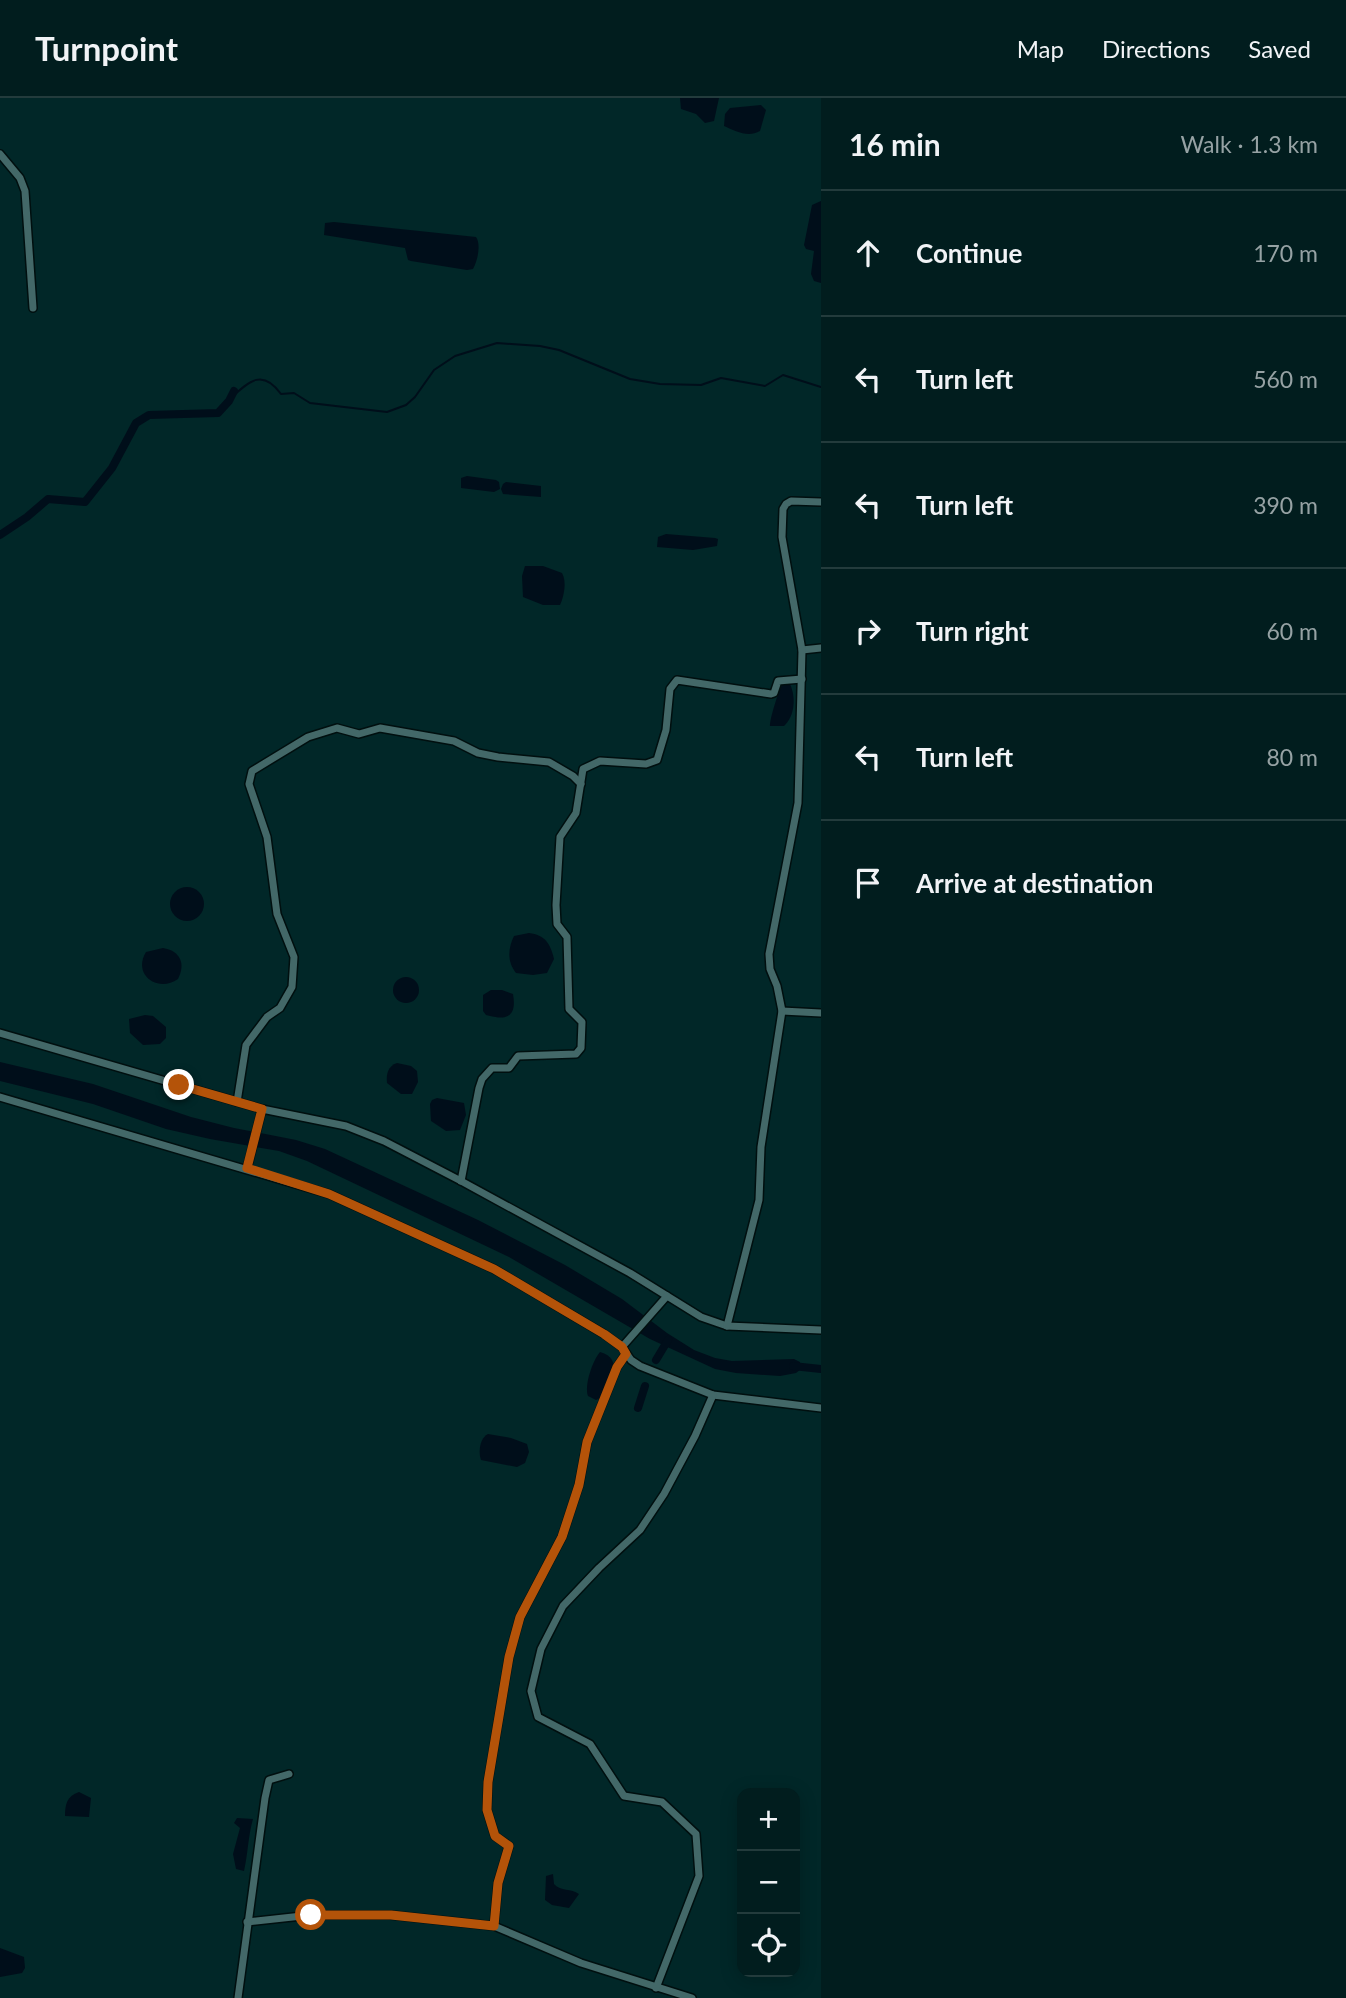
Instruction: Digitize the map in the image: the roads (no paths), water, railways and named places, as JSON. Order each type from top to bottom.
[{"type":"street","points":[[0,154],[20,178],[25,191],[33,308]]},
{"type":"street","points":[[727,1326],[759,1200],[761,1147],[782,1011],[770,969],[769,954],[798,803],[802,650],[782,537],[783,509],[791,501],[821,502]]},
{"type":"street","points":[[802,650],[821,648]]},
{"type":"street","points":[[461,1181],[482,1079],[492,1068],[509,1068],[519,1056],[576,1054],[581,1048],[582,1022],[569,1009],[568,937],[557,924],[556,905],[560,837],[576,813],[583,769],[600,761],[646,764],[657,760],[666,730],[670,689],[677,680],[771,694],[775,692],[778,681],[802,679]]},
{"type":"street","points":[[237,1101],[246,1045],[267,1017],[280,1008],[292,987],[294,957],[277,914],[267,837],[249,784],[252,771],[308,737],[337,728],[359,734],[380,728],[454,741],[478,752],[498,757],[549,762],[573,776],[581,785]]},
{"type":"street","points":[[782,1011],[821,1013]]},
{"type":"street","points":[[0,1033],[262,1109],[346,1126],[384,1141],[461,1181],[630,1273],[701,1317],[727,1326],[821,1330]]},
{"type":"street","points":[[0,1097],[329,1194],[494,1269],[624,1350],[640,1366],[713,1395],[821,1408]]},
{"type":"street","points":[[247,1168],[262,1109]]},
{"type":"street","points":[[494,1926],[498,1883],[509,1846],[495,1836],[490,1825],[487,1810],[488,1782],[509,1657],[520,1617],[562,1537],[579,1485],[587,1442],[624,1350],[667,1296]]},
{"type":"street","points":[[656,1988],[699,1877],[696,1835],[662,1802],[624,1796],[590,1744],[538,1717],[531,1691],[541,1649],[563,1606],[598,1568],[640,1530],[664,1494],[713,1395]]},
{"type":"street","points":[[238,1998],[269,1780],[289,1774]]},
{"type":"street","points":[[247,1922],[311,1915],[391,1915],[494,1926],[581,1963],[692,1998]]},
{"type":"water","points":[[680,98],[719,98],[714,121],[705,123],[696,114],[681,109]]},
{"type":"water","points":[[761,105],[766,110],[760,131],[746,134],[724,126],[725,114],[730,108]]},
{"type":"water","points":[[821,201],[821,283],[814,281],[811,274],[814,251],[806,249],[804,245],[812,205]]},
{"type":"water","points":[[325,223],[476,237],[477,257],[473,269],[467,270],[411,261],[408,260],[405,248],[324,235]]},
{"type":"water","points":[[467,476],[496,480],[500,489],[494,492],[461,488],[461,478]]},
{"type":"water","points":[[506,482],[541,486],[541,497],[503,494],[501,489]]},
{"type":"water","points":[[666,534],[715,538],[718,539],[717,546],[693,550],[657,547],[658,537]]},
{"type":"water","points":[[525,566],[543,566],[562,573],[564,589],[560,605],[543,605],[523,597],[522,576]]},
{"type":"water","points":[[790,684],[794,700],[788,722],[784,726],[770,726],[782,685]]},
{"type":"water","points":[[187,887],[199,892],[204,904],[199,916],[187,921],[175,916],[170,904],[175,892]]},
{"type":"water","points":[[529,933],[543,938],[551,948],[554,959],[547,973],[516,973],[511,964],[510,950],[514,936]]},
{"type":"water","points":[[163,948],[177,955],[181,968],[178,979],[163,984],[149,979],[142,968],[146,952]]},
{"type":"water","points":[[406,977],[415,981],[419,990],[415,999],[406,1003],[397,999],[393,990],[397,981]]},
{"type":"water","points":[[491,990],[513,994],[513,1008],[509,1015],[493,1017],[483,1011],[483,995]]},
{"type":"water","points":[[153,1016],[166,1027],[166,1038],[160,1044],[143,1045],[130,1033],[129,1019]]},
{"type":"water","points":[[0,1062],[93,1084],[191,1117],[325,1149],[478,1220],[565,1265],[622,1299],[694,1350],[732,1361],[794,1359],[800,1362],[801,1369],[796,1373],[780,1376],[715,1369],[650,1339],[509,1257],[307,1161],[279,1151],[166,1129],[93,1104],[0,1081]]},
{"type":"water","points":[[397,1063],[411,1066],[417,1071],[418,1082],[412,1094],[401,1094],[387,1083],[388,1071]]},
{"type":"water","points":[[437,1098],[464,1103],[466,1115],[460,1130],[446,1131],[431,1121],[430,1104]]},
{"type":"water","points":[[600,1352],[612,1360],[613,1371],[602,1397],[596,1400],[588,1396],[587,1386],[592,1367]]},
{"type":"water","points":[[488,1434],[527,1444],[529,1452],[525,1463],[517,1467],[481,1460],[480,1445]]},
{"type":"water","points":[[79,1792],[91,1798],[89,1817],[65,1816],[68,1801]]},
{"type":"water","points":[[237,1818],[253,1819],[244,1871],[236,1869],[233,1854],[240,1828],[234,1823]]},
{"type":"water","points":[[553,1874],[554,1884],[579,1894],[569,1908],[552,1905],[545,1900],[546,1876]]},
{"type":"water","points":[[0,1948],[24,1957],[25,1968],[22,1973],[0,1977]]},
{"type":"waterway","points":[[231,398],[250,382],[262,380],[274,386],[281,394],[294,393],[310,403],[387,412],[406,405],[434,370],[455,356],[497,343],[559,350],[630,379],[660,384],[701,385],[721,378],[765,386],[783,375],[821,387]]},
{"type":"waterway","points":[[0,535],[48,499],[85,502],[112,468],[136,423],[149,415],[218,413],[234,391]]},
{"type":"waterway","points":[[656,1360],[668,1340]]},
{"type":"waterway","points":[[793,1366],[821,1369]]},
{"type":"waterway","points":[[638,1408],[645,1386]]}]
